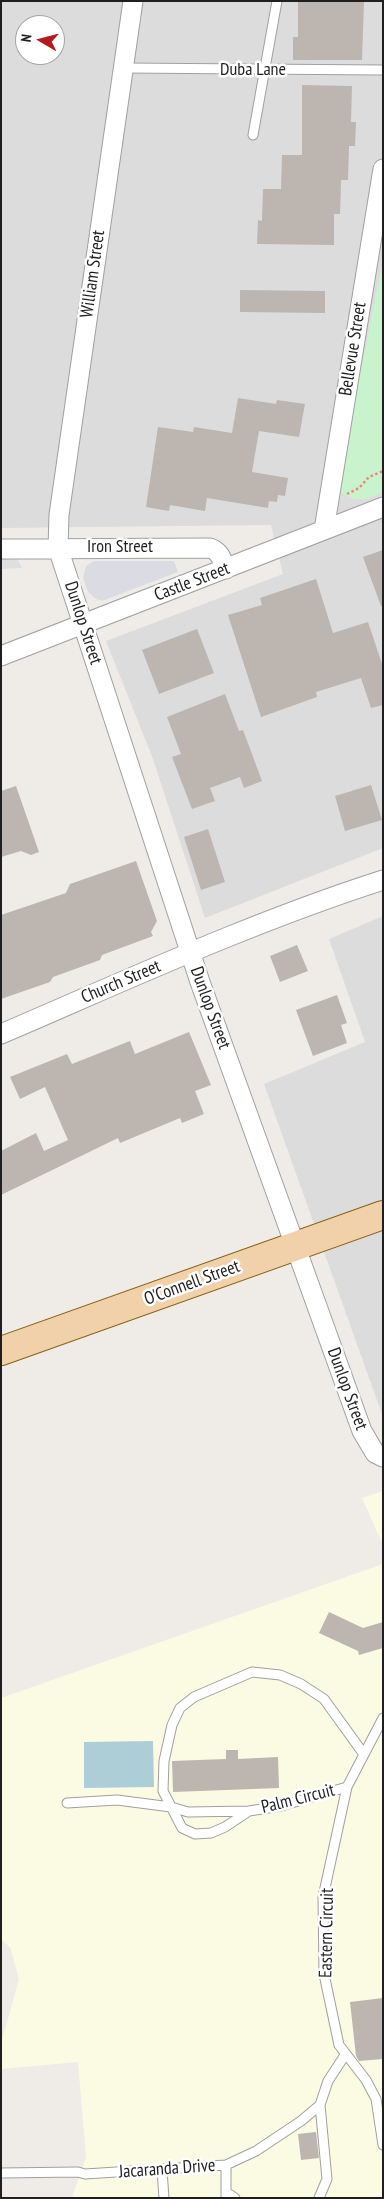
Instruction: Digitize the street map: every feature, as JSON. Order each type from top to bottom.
[{"type":"main road","name":"O'Connell Street","points":[[1,1367],[299,1253],[383,1215]]},
{"type":"main road","name":"O'Connell Street","points":[[1,1350],[299,1253],[383,1232]]},
{"type":"street","name":"William Street","points":[[58,548],[58,515],[133,1]]},
{"type":"street","name":"Bellevue Street","points":[[324,530],[383,169]]},
{"type":"street","name":"Castle Street","points":[[1,656],[383,507]]},
{"type":"street","name":"Dunlop Street","points":[[58,548],[190,952],[362,1431],[375,1453],[383,1456]]},
{"type":"street","name":"Iron Street","points":[[1,549],[210,548],[216,550],[220,555],[226,569]]},
{"type":"street","name":"Church Street","points":[[1,1034],[190,952],[304,907],[383,880]]},
{"type":"lane","points":[[253,135],[276,1]]},
{"type":"lane","name":"Duba Lane","points":[[123,68],[383,70]]},
{"type":"lane","name":"Palm Circuit","points":[[249,1811],[225,1827],[211,1833],[195,1834],[182,1828],[163,1791],[164,1761],[172,1725],[180,1708],[194,1697],[252,1672],[280,1675],[301,1684],[324,1699],[363,1753]]},
{"type":"lane","name":"Eastern Circuit","points":[[383,1718],[363,1753],[347,1787],[323,1897],[324,1974],[339,2045],[366,2080],[376,2098],[383,2145]]},
{"type":"lane","name":"Palm Circuit","points":[[171,1807],[188,1812],[249,1811],[281,1806],[347,1787]]},
{"type":"lane","points":[[67,1803],[117,1800],[171,1807]]},
{"type":"lane","name":"Jacaranda Drive","points":[[1,2173],[78,2172],[84,2174],[226,2164],[256,2151],[301,2122],[320,2105],[328,2081],[345,2055]]},
{"type":"lane","points":[[319,2198],[327,2179],[320,2105]]},
{"type":"lane","points":[[226,2164],[226,2195],[236,2198]]},
{"type":"lane","points":[[162,2170],[164,2198]]},
{"type":"path","points":[[347,494],[359,488],[369,477],[383,471]]},
{"type":"shaded area","points":[[1,1],[383,1],[383,848],[205,918],[153,759],[106,641],[283,574],[271,525],[1,528]]},
{"type":"shaded area","points":[[1,558],[17,558],[22,568],[1,569]]},
{"type":"shaded area","points":[[94,561],[174,561],[178,572],[102,601],[96,599],[88,592],[83,578],[86,566]]},
{"type":"shaded area","points":[[383,916],[383,1417],[264,1084],[365,1042],[329,939]]},
{"type":"shaded area","points":[[383,1491],[383,1545],[362,1498]]},
{"type":"shaded area","points":[[383,1564],[383,2198],[72,2198],[86,2157],[78,2062],[1,2069],[1,2044],[19,1979],[10,1947],[1,1939],[1,1698]]},
{"type":"green space","points":[[383,260],[383,492],[365,499],[355,499],[337,490]]},
{"type":"water","points":[[153,1741],[154,1787],[84,1788],[84,1742]]},
{"type":"building","points":[[298,1],[364,1],[362,60],[293,60],[293,37],[298,37]]},
{"type":"building","points":[[302,85],[352,86],[351,122],[356,122],[355,146],[349,146],[348,180],[341,180],[340,214],[334,214],[334,245],[257,244],[258,220],[262,221],[263,189],[281,189],[282,155],[302,155]]},
{"type":"building","points":[[240,290],[325,291],[325,313],[240,312]]},
{"type":"building","points":[[238,398],[276,404],[277,400],[305,404],[299,437],[259,431],[252,472],[288,478],[285,496],[278,495],[277,502],[269,501],[268,508],[207,498],[205,511],[170,505],[169,511],[146,507],[158,427],[193,432],[194,427],[232,433]]},
{"type":"building","points":[[383,550],[383,606],[381,606],[363,557]]},
{"type":"building","points":[[316,579],[333,633],[368,622],[383,667],[383,705],[371,708],[361,678],[316,692],[317,697],[261,717],[228,615],[262,605],[260,598]]},
{"type":"building","points":[[197,629],[214,673],[159,694],[142,650]]},
{"type":"building","points":[[225,694],[239,731],[243,730],[262,781],[244,788],[240,777],[210,788],[215,801],[192,809],[172,757],[181,754],[167,717]]},
{"type":"building","points":[[371,785],[382,820],[345,831],[335,796]]},
{"type":"building","points":[[16,786],[39,852],[31,855],[21,851],[1,857],[1,791]]},
{"type":"building","points":[[208,829],[225,882],[201,890],[184,837]]},
{"type":"building","points":[[136,861],[157,921],[151,932],[153,936],[102,955],[100,960],[53,977],[50,982],[1,999],[1,915],[66,893],[70,884]]},
{"type":"building","points":[[297,945],[308,971],[280,982],[270,956]]},
{"type":"building","points":[[337,995],[347,1023],[341,1025],[347,1043],[313,1056],[296,1010]]},
{"type":"building","points":[[189,1032],[211,1085],[195,1091],[204,1114],[182,1123],[180,1118],[120,1143],[118,1138],[1,1195],[1,1151],[36,1133],[44,1151],[68,1140],[45,1087],[20,1099],[10,1077],[67,1054],[72,1064],[130,1041],[135,1054]]},
{"type":"building","points":[[329,1612],[363,1628],[383,1622],[383,1648],[359,1655],[358,1651],[319,1633]]},
{"type":"building","points":[[226,1750],[238,1750],[238,1759],[278,1757],[279,1788],[173,1792],[172,1761],[226,1759]]},
{"type":"building","points":[[383,1998],[383,2059],[359,2061],[356,2056],[350,2002]]},
{"type":"building","points":[[316,2132],[319,2158],[301,2160],[298,2134]]}]
